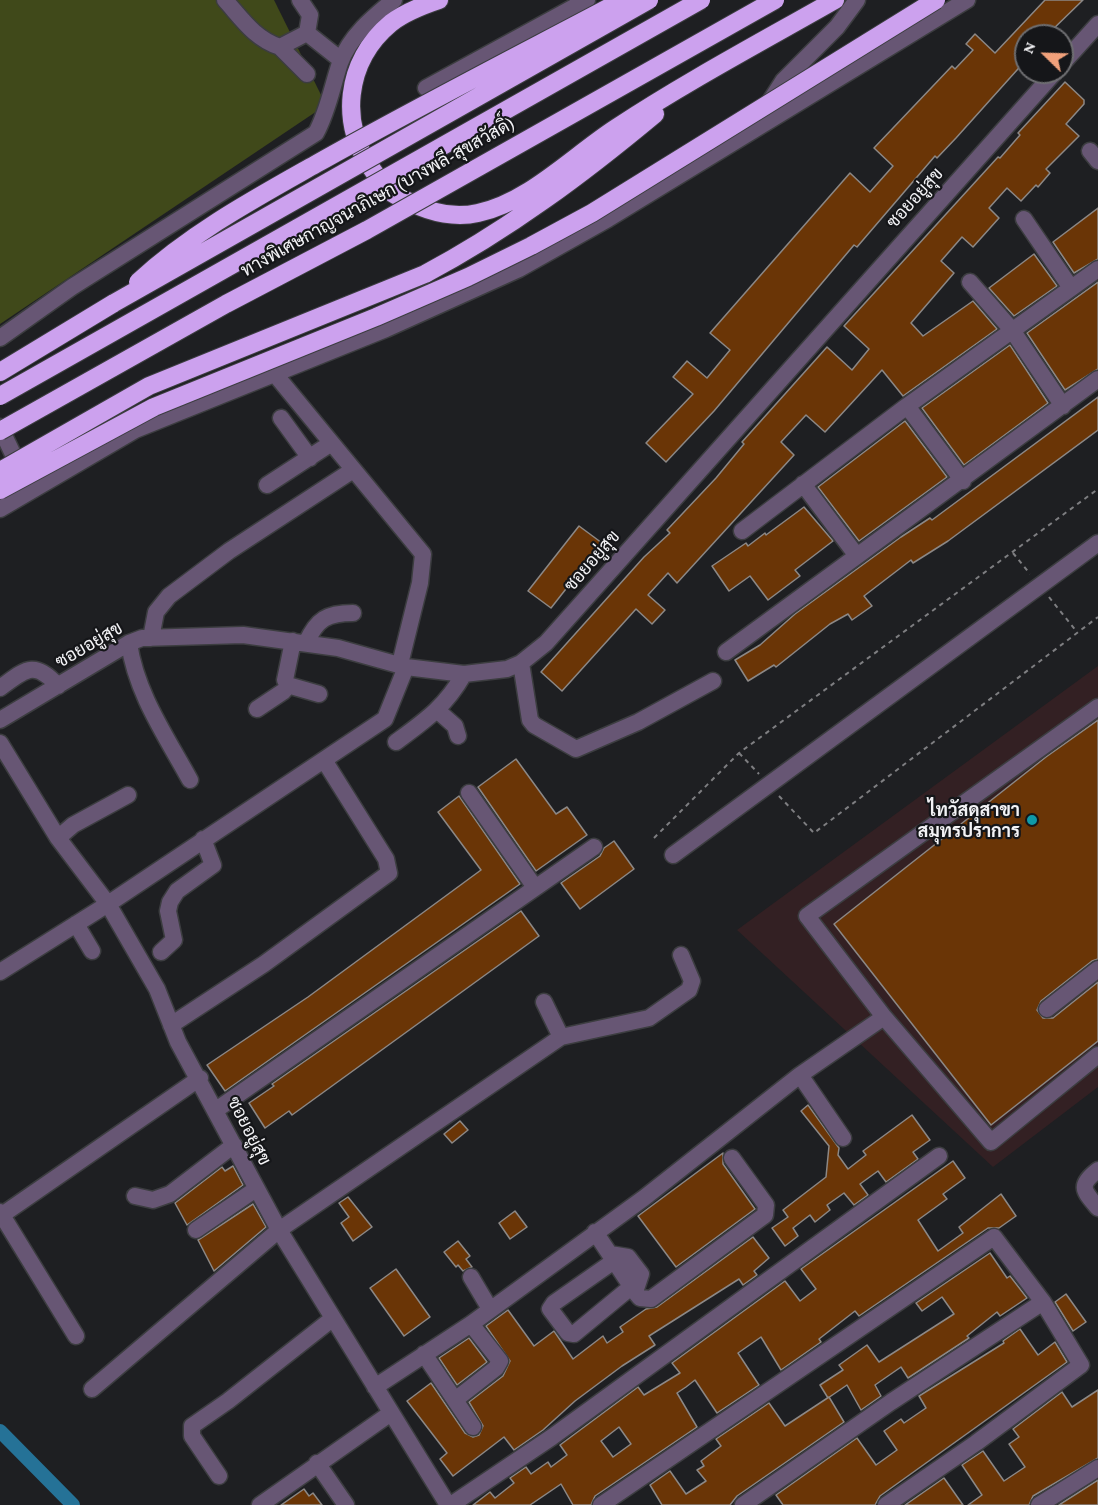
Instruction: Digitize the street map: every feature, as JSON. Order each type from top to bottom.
[{"type":"highway","points":[[440,0],[391,23],[365,52],[352,87],[351,126],[362,157],[390,192],[439,213],[477,214],[500,206],[530,189],[622,124],[835,0]]},
{"type":"highway","points":[[114,303],[173,252],[249,203],[344,149],[623,0]]},
{"type":"highway","points":[[0,372],[114,303],[649,0]]},
{"type":"highway","name":"ทางพิเศษกาญจนาภิเษก (บางพลี-สุขสวัสดิ์)","points":[[0,396],[701,0]]},
{"type":"highway","name":"ทางพิเศษกาญจนาภิเษก (บางพลี-สุขสวัสดิ์)","points":[[0,429],[226,304],[367,230],[775,0]]},
{"type":"highway","points":[[0,490],[154,407],[386,313],[531,246],[592,213],[936,0]]},
{"type":"highway","points":[[0,471],[149,386],[425,274],[507,226],[575,178],[701,77]]},
{"type":"street","points":[[225,0],[257,37],[280,47],[307,74]]},
{"type":"street","points":[[300,0],[310,15],[307,33]]},
{"type":"street","points":[[0,339],[72,287],[316,133],[326,114],[341,60],[360,30],[394,0]]},
{"type":"street","points":[[426,88],[587,0]]},
{"type":"street","points":[[756,128],[768,102],[783,81],[837,27],[857,0]]},
{"type":"street","points":[[0,509],[135,430],[386,329],[519,268],[608,219],[967,0]]},
{"type":"street","points":[[1074,51],[1098,24]]},
{"type":"street","points":[[280,47],[307,33]]},
{"type":"street","points":[[307,33],[341,60]]},
{"type":"street","name":"ซอยอยู่สุข","points":[[0,720],[129,643],[151,638],[243,635],[338,648],[403,666],[464,674],[507,669],[521,663],[546,643],[1043,84]]},
{"type":"street","points":[[1024,219],[1071,288]]},
{"type":"street","points":[[742,531],[908,406],[1098,269]]},
{"type":"street","points":[[970,282],[1012,330],[1063,406]]},
{"type":"street","points":[[0,972],[108,904],[385,719],[403,666],[420,583],[423,554],[330,444],[274,373]]},
{"type":"street","points":[[726,652],[963,481],[1098,379]]},
{"type":"street","points":[[908,406],[963,481]]},
{"type":"street","points":[[281,418],[310,458]]},
{"type":"street","points":[[0,429],[30,490]]},
{"type":"street","points":[[267,485],[330,444]]},
{"type":"street","points":[[151,638],[156,612],[170,596],[229,550],[353,470]]},
{"type":"street","points":[[803,484],[857,556]]},
{"type":"street","points":[[673,855],[1098,543]]},
{"type":"street","points":[[257,710],[286,686],[300,642],[320,619],[328,614],[353,613]]},
{"type":"street","points":[[129,643],[132,667],[142,691],[190,780]]},
{"type":"street","points":[[521,663],[530,720],[534,725],[576,749],[638,722],[713,681]]},
{"type":"street","points":[[0,688],[26,670],[33,668],[48,675],[58,686]]},
{"type":"street","points":[[396,742],[438,711],[450,698],[464,674]]},
{"type":"street","points":[[286,686],[319,694]]},
{"type":"street","points":[[1098,707],[807,916],[884,1017],[991,1142],[1098,1055]]},
{"type":"street","points":[[438,711],[455,726],[458,736]]},
{"type":"street","name":"ซอยอยู่สุข","points":[[0,743],[58,838],[108,904],[157,989],[171,1025],[256,1190],[332,1319],[450,1505]]},
{"type":"street","points":[[171,1025],[264,964],[389,873],[386,859],[324,760]]},
{"type":"street","points":[[469,794],[534,886]]},
{"type":"street","points":[[58,838],[73,825],[128,795]]},
{"type":"street","points":[[161,952],[174,940],[168,911],[173,896],[213,865],[203,839]]},
{"type":"street","points":[[216,1110],[534,886],[594,847]]},
{"type":"street","points":[[76,924],[92,951]]},
{"type":"street","points":[[92,1389],[279,1230],[561,1038],[649,1018],[689,990],[692,981],[681,955]]},
{"type":"street","points":[[1047,1009],[1098,969]]},
{"type":"street","points":[[544,1002],[561,1038]]},
{"type":"street","points":[[375,1387],[471,1324],[644,1198],[800,1075],[884,1017]]},
{"type":"street","points":[[800,1075],[843,1137]]},
{"type":"street","points":[[76,1336],[3,1223],[200,1078]]},
{"type":"street","points":[[135,1196],[153,1200],[170,1194],[234,1145]]},
{"type":"street","points":[[450,1505],[552,1437],[939,1156]]},
{"type":"street","points":[[596,1232],[633,1290],[640,1298],[651,1299],[765,1215],[766,1205],[732,1158]]},
{"type":"street","points":[[1098,1170],[1087,1179],[1084,1185],[1084,1192],[1098,1208]]},
{"type":"street","points":[[196,1230],[256,1190]]},
{"type":"street","points":[[601,1505],[800,1371],[991,1238],[997,1238],[1080,1361],[1079,1369],[886,1505]]},
{"type":"street","points":[[612,1258],[554,1303],[550,1309],[568,1333],[574,1334],[633,1290]]},
{"type":"street","points":[[471,1276],[490,1309]]},
{"type":"street","points":[[743,1505],[891,1402],[1042,1302]]},
{"type":"street","points":[[219,1476],[192,1436],[192,1426],[228,1401],[332,1319]]},
{"type":"street","points":[[455,1400],[496,1368],[500,1361],[471,1324]]},
{"type":"street","points":[[424,1354],[472,1427]]},
{"type":"street","points":[[260,1505],[391,1413]]},
{"type":"street","points":[[317,1463],[346,1505]]},
{"type":"street","points":[[1039,1505],[1098,1468]]},
{"type":"path","points":[[654,838],[739,753],[1098,489]]},
{"type":"path","points":[[777,793],[814,833],[1098,617]]},
{"type":"path","points":[[739,753],[762,777]]},
{"type":"shaded area","name":"ไทวัสดุสาขา สมุทรปราการ","points":[[1098,666],[1098,1087],[993,1167],[737,930]]},
{"type":"green space","points":[[0,0],[274,0],[326,105],[0,324]]},
{"type":"building","points":[[1045,0],[1083,0],[1058,24],[1022,24]]},
{"type":"building","points":[[1014,33],[1014,73],[937,158],[935,156],[857,247],[854,245],[714,411],[666,462],[646,443],[693,394],[673,377],[687,361],[707,378],[730,350],[710,333],[850,173],[870,192],[893,166],[874,148],[952,66],[955,69],[973,50],[966,44],[975,34],[995,53]]},
{"type":"building","points":[[1063,84],[1067,84],[1084,100],[1084,104],[1066,124],[1079,136],[1046,169],[1050,173],[1038,187],[1036,185],[1021,201],[1007,188],[989,208],[999,218],[973,247],[962,237],[941,261],[954,273],[911,323],[923,336],[973,301],[997,329],[903,396],[882,370],[825,432],[806,415],[781,442],[794,455],[677,583],[668,573],[648,595],[665,610],[652,624],[636,609],[562,691],[541,672],[644,557],[670,533],[667,530],[716,478],[744,444],[742,442],[827,347],[852,370],[869,349],[844,326],[998,157],[1000,158],[1020,135],[1018,133]]},
{"type":"building","points":[[1098,208],[1098,259],[1074,273],[1053,242]]},
{"type":"building","points":[[1034,254],[1057,286],[1014,316],[989,288]]},
{"type":"building","points":[[1098,282],[1098,369],[1065,390],[1027,333]]},
{"type":"building","points":[[1010,345],[1048,403],[964,465],[922,408]]},
{"type":"building","points":[[1098,397],[1098,430],[948,541],[913,563],[911,560],[864,596],[872,606],[852,620],[848,614],[830,624],[776,667],[774,665],[748,681],[735,660],[760,645],[795,614],[901,537],[930,518],[932,520]]},
{"type":"building","points":[[905,421],[947,477],[859,541],[818,487]]},
{"type":"building","points":[[804,507],[833,541],[795,570],[800,576],[768,600],[750,576],[729,591],[712,566],[746,543],[748,546],[765,533],[766,535]]},
{"type":"building","points":[[579,526],[602,543],[551,608],[528,591]]},
{"type":"building","name":"ไทวัสดุสาขา สมุทรปราการ","points":[[1098,720],[1098,959],[1092,961],[1041,1001],[1037,1010],[1043,1018],[1053,1018],[1098,982],[1098,1041],[991,1125],[834,924],[1046,757]]},
{"type":"building","points":[[516,759],[556,814],[567,807],[587,835],[536,871],[478,787]]},
{"type":"building","points":[[459,796],[520,884],[225,1091],[207,1065],[308,997],[481,870],[438,812]]},
{"type":"building","points":[[614,841],[634,869],[580,909],[561,883],[600,856],[604,848]]},
{"type":"building","points":[[521,911],[539,936],[292,1115],[289,1111],[265,1128],[249,1103],[274,1086],[272,1084]]},
{"type":"building","points":[[808,1105],[839,1148],[838,1155],[848,1169],[866,1155],[863,1151],[912,1115],[930,1140],[913,1152],[918,1159],[886,1182],[878,1171],[860,1184],[868,1195],[854,1205],[844,1193],[827,1205],[830,1210],[815,1222],[810,1215],[793,1228],[798,1236],[785,1246],[772,1228],[788,1217],[783,1210],[826,1177],[829,1146],[801,1111]]},
{"type":"building","points":[[460,1121],[468,1130],[452,1143],[444,1134]]},
{"type":"building","points":[[723,1153],[723,1164],[755,1209],[676,1267],[638,1216]]},
{"type":"building","points":[[953,1161],[965,1178],[943,1194],[947,1199],[918,1220],[938,1251],[963,1233],[959,1227],[1001,1194],[1016,1216],[999,1228],[988,1228],[859,1316],[855,1311],[819,1339],[821,1342],[781,1370],[761,1337],[738,1353],[759,1385],[717,1413],[695,1380],[677,1393],[697,1427],[595,1496],[591,1505],[573,1505],[561,1484],[530,1505],[473,1505],[490,1492],[495,1498],[514,1483],[510,1478],[526,1467],[531,1474],[548,1462],[551,1467],[567,1455],[560,1445],[638,1387],[644,1395],[680,1373],[672,1363],[785,1281],[800,1301],[816,1289],[801,1269]],"holes":[[[619,1427],[631,1444],[613,1457],[601,1441]]]},
{"type":"building","points":[[233,1166],[243,1185],[187,1225],[175,1203],[222,1167],[225,1171]]},
{"type":"building","points":[[348,1197],[372,1227],[353,1241],[341,1223],[349,1217],[339,1203]]},
{"type":"building","points":[[253,1204],[266,1227],[214,1271],[198,1240]]},
{"type":"building","points":[[515,1211],[527,1227],[510,1239],[499,1223]]},
{"type":"building","points":[[753,1237],[769,1258],[754,1271],[757,1275],[743,1285],[739,1279],[649,1336],[655,1345],[575,1401],[543,1430],[514,1450],[504,1437],[453,1476],[440,1459],[447,1453],[407,1401],[431,1383],[465,1433],[473,1437],[479,1435],[483,1426],[469,1402],[503,1376],[510,1361],[486,1326],[508,1310],[534,1346],[554,1331],[573,1359],[603,1336],[607,1343],[623,1332],[620,1327],[646,1309],[657,1307]]},
{"type":"building","points":[[458,1241],[470,1256],[466,1259],[472,1267],[463,1271],[458,1265],[456,1267],[444,1252]]},
{"type":"building","points":[[990,1253],[1007,1278],[1010,1276],[1027,1298],[1000,1316],[997,1312],[967,1336],[969,1338],[908,1378],[901,1367],[875,1385],[881,1396],[861,1410],[847,1385],[828,1398],[820,1385],[843,1370],[839,1365],[867,1345],[879,1362],[954,1314],[942,1297],[922,1311],[916,1303]]},
{"type":"building","points":[[396,1269],[430,1317],[404,1336],[370,1288]]},
{"type":"building","points":[[1066,1294],[1086,1322],[1073,1331],[1055,1302]]},
{"type":"building","points":[[1020,1329],[1038,1355],[1055,1342],[1067,1362],[880,1496],[875,1505],[783,1505],[776,1495],[857,1438],[876,1465],[897,1450],[884,1431],[901,1419],[904,1423],[926,1408],[919,1396],[1004,1343],[1003,1341]]},
{"type":"building","points":[[469,1338],[487,1362],[457,1385],[439,1358]]},
{"type":"building","points":[[1098,1390],[1098,1458],[1033,1496],[1029,1505],[968,1505],[982,1495],[962,1465],[983,1451],[1004,1481],[1025,1467],[1009,1444],[1019,1437],[1013,1429],[1062,1392],[1072,1407]]},
{"type":"building","points":[[829,1397],[844,1422],[737,1496],[730,1505],[662,1505],[650,1485],[670,1471],[686,1494],[706,1481],[697,1470],[704,1466],[701,1461],[721,1446],[716,1439],[769,1403],[785,1426]]},
{"type":"building","points":[[944,1478],[963,1505],[905,1505]]},
{"type":"building","points":[[1098,1480],[1098,1505],[1059,1505]]},
{"type":"building","points":[[304,1489],[309,1496],[313,1493],[322,1505],[281,1505]]},
{"type":"waterway","points":[[0,1431],[73,1505]]},
{"type":"place","name":"ไทวัสดุสาขา สมุทรปราการ","points":[[1032,820]]}]
